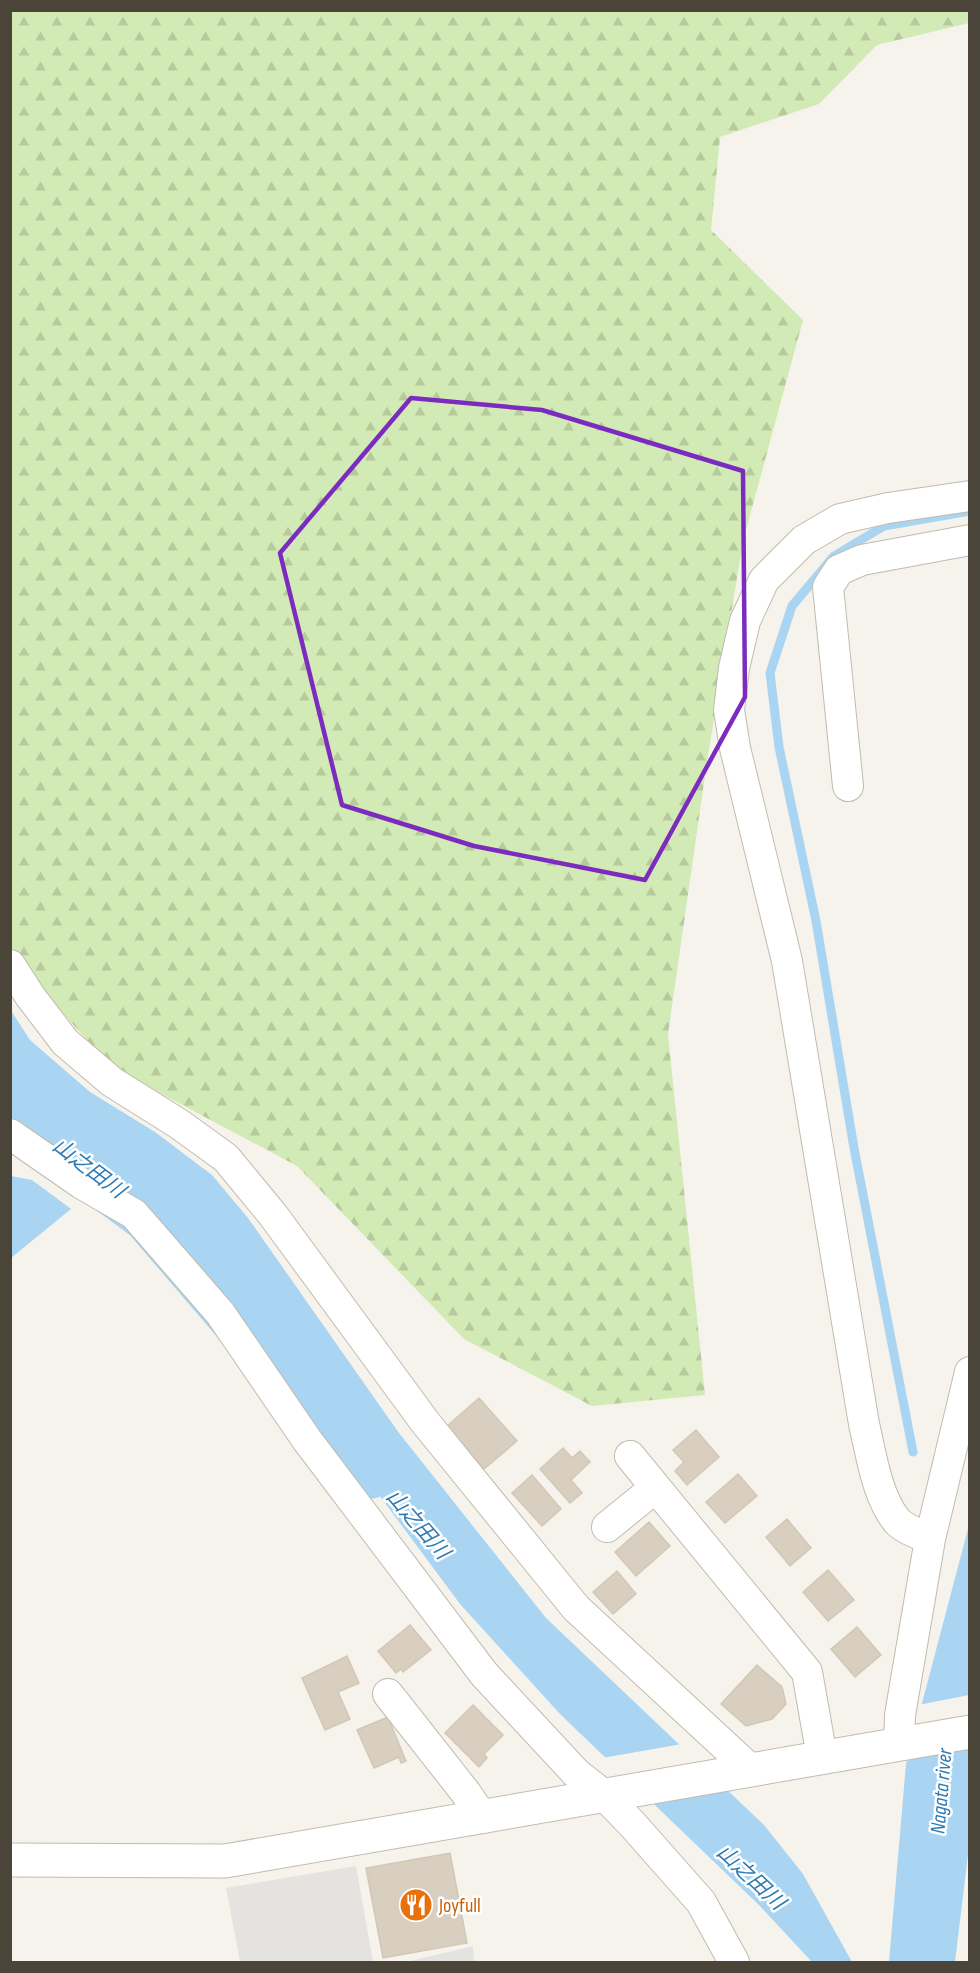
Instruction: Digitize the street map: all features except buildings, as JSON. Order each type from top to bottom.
[{"type":"street","points":[[930,1539],[898,1522],[885,1501],[875,1473],[864,1424],[787,961],[735,748],[729,710],[734,668],[745,621],[764,580],[804,540],[840,519],[888,508],[969,496]]},
{"type":"street","points":[[848,786],[828,587],[839,570],[861,560],[969,540]]},
{"type":"street","points":[[10,965],[65,1042],[112,1083],[179,1124],[226,1158],[273,1215],[425,1422],[576,1608],[750,1769]]},
{"type":"street","points":[[10,1134],[82,1184],[134,1214],[220,1313],[307,1440],[484,1674],[576,1773],[604,1795],[633,1825],[701,1902],[734,1962]]},
{"type":"street","points":[[899,1744],[900,1715],[930,1539],[969,1372]]},
{"type":"street","points":[[630,1456],[807,1672],[822,1757]]},
{"type":"street","points":[[607,1527],[655,1488]]},
{"type":"street","points":[[388,1694],[483,1818]]},
{"type":"street","points":[[10,1860],[225,1861],[969,1732]]},
{"type":"highlighted area","points":[[411,398],[542,410],[743,471],[745,697],[645,880],[474,846],[342,805],[280,553]]},
{"type":"green space","points":[[10,11],[969,11],[969,23],[877,45],[819,104],[720,137],[711,230],[803,320],[743,541],[707,762],[668,1034],[705,1395],[592,1406],[464,1339],[297,1166],[111,1067],[11,955]]},
{"type":"shaded area","points":[[356,1866],[373,1962],[240,1962],[226,1888]]},
{"type":"shaded area","points":[[473,1946],[474,1962],[406,1962]]},
{"type":"water","points":[[10,1009],[30,1040],[90,1092],[155,1132],[212,1175],[248,1218],[399,1433],[546,1618],[764,1825],[803,1874],[852,1962],[812,1962],[759,1905],[560,1714],[460,1604],[190,1240],[148,1199],[76,1163],[11,1107]]},
{"type":"water","points":[[11,1176],[32,1180],[71,1209],[11,1258]]},
{"type":"water","name":"Nagata river","points":[[969,1525],[970,1838],[955,1962],[889,1962],[906,1764]]},
{"type":"pier","points":[[969,1695],[969,1749],[904,1761],[918,1705]]},
{"type":"pier","points":[[682,1744],[731,1790],[649,1804],[602,1758]]},
{"type":"waterway","points":[[913,1452],[854,1148],[816,921],[779,747],[770,673],[792,606],[834,556],[884,526],[970,511]]},
{"type":"waterway","name":"山之田川","points":[[10,1086],[38,1131],[150,1214],[369,1470]]},
{"type":"place","name":"Joyfull","points":[[416,1905]]}]
